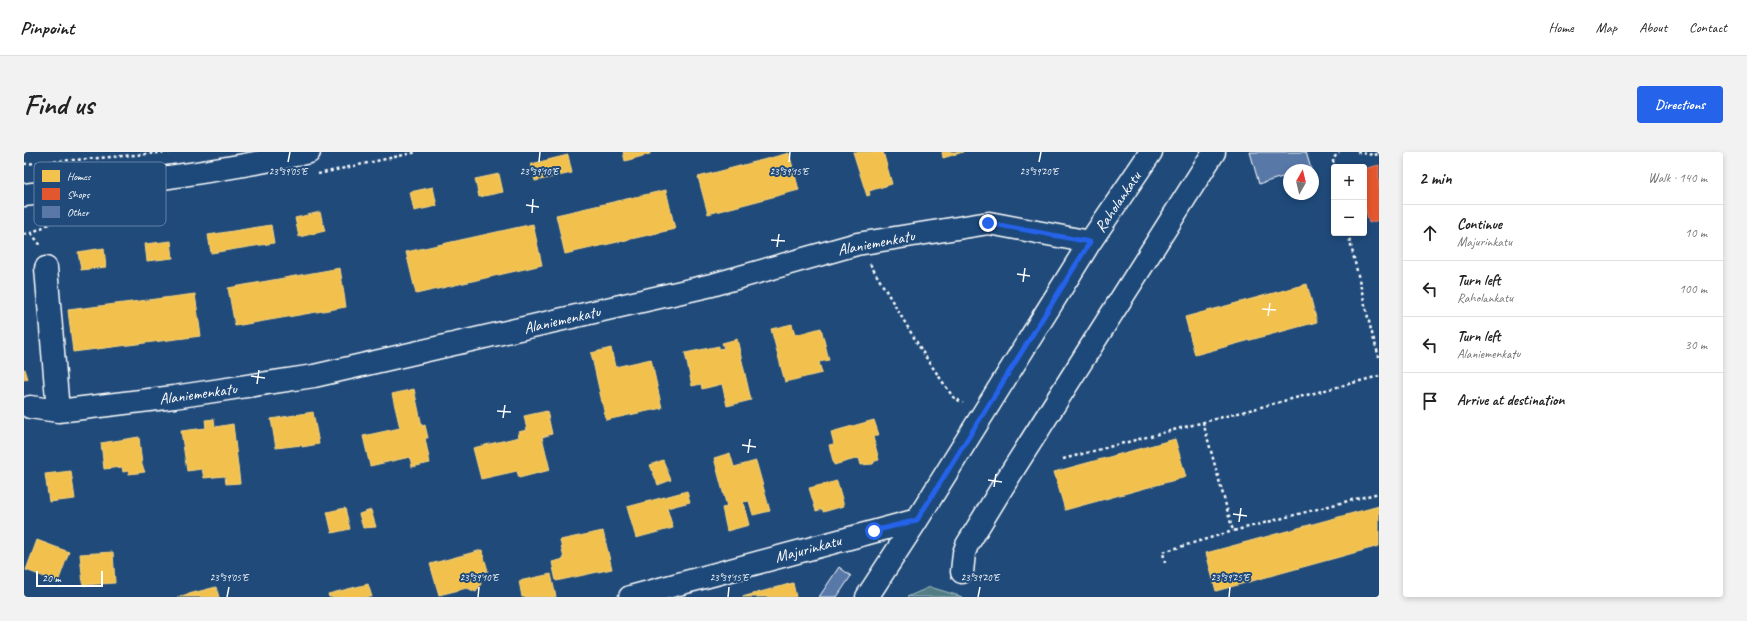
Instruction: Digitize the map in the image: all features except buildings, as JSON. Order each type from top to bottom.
[{"type":"street","points":[[166,177],[243,166],[309,152]]},
{"type":"street","name":"Raholankatu","points":[[867,597],[917,520],[1090,242],[1151,152]]},
{"type":"street","points":[[962,572],[964,553],[967,545],[1214,152]]},
{"type":"street","points":[[24,195],[34,194]]},
{"type":"street","name":"Alaniemenkatu","points":[[30,407],[58,411],[224,390],[323,375],[712,285],[857,244],[988,223],[1090,242]]},
{"type":"street","points":[[46,268],[58,411]]},
{"type":"street","name":"Majurinkatu","points":[[630,597],[917,520]]},
{"type":"path","points":[[49,162],[175,152]]},
{"type":"path","points":[[1333,164],[1333,158],[1339,152]]},
{"type":"path","points":[[1357,152],[1374,155],[1379,154]]},
{"type":"path","points":[[24,164],[34,163]]},
{"type":"path","points":[[1349,236],[1371,330],[1379,357]]},
{"type":"path","points":[[857,244],[884,286],[925,356],[953,397],[982,415]]},
{"type":"path","points":[[1062,459],[1379,376]]},
{"type":"path","points":[[1203,422],[1233,531]]},
{"type":"path","points":[[1164,563],[1163,552],[1233,531],[1379,493]]},
{"type":"green space","points":[[930,587],[963,597],[907,597]]},
{"type":"route","points":[[874,531],[917,520],[1090,242],[988,223]]}]
